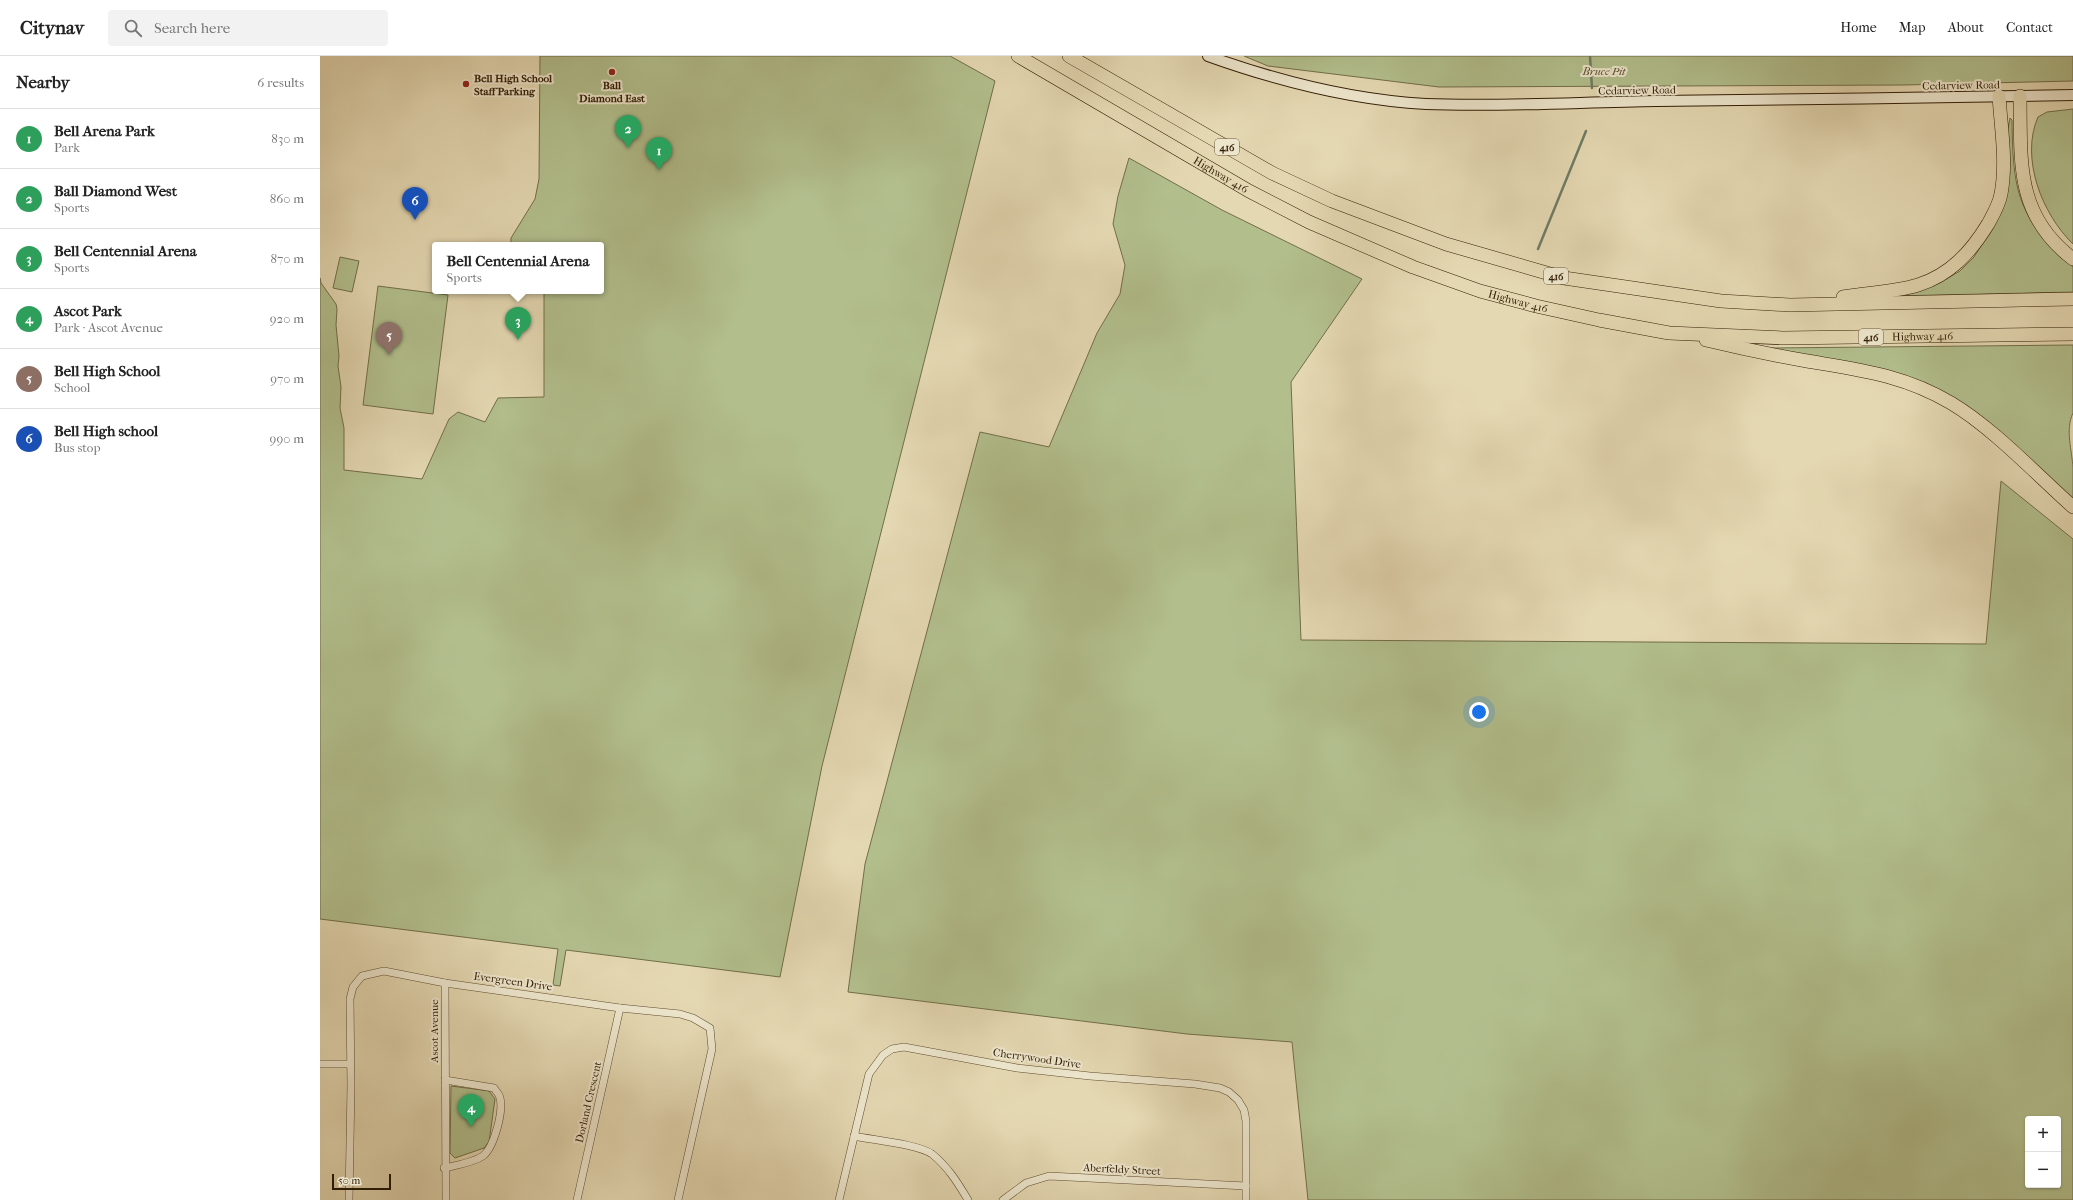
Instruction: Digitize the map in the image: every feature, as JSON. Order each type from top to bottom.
[{"type":"highway","name":"Highway 416","points":[[1018,56],[1249,191],[1309,222],[1413,267],[1480,291],[1529,304],[1599,320],[1669,333],[1783,338],[2073,334]]},
{"type":"highway","name":"416","points":[[1069,56],[1272,173],[1332,201],[1446,244],[1564,278],[1721,301],[1790,305],[2073,299]]},
{"type":"highway","points":[[1790,305],[1918,285],[1937,277],[1956,265],[1964,257],[1979,239],[1995,211],[2001,195],[2003,150],[1999,96]]},
{"type":"highway","points":[[2020,96],[2021,157],[2024,188],[2035,216],[2060,249],[2073,260]]},
{"type":"highway","points":[[1669,333],[1768,354],[1877,372],[1920,387],[1951,403],[1977,421],[2073,507]]},
{"type":"main road","name":"Cedarview Road","points":[[1208,56],[1295,84],[1339,93],[1425,104],[1503,106],[1608,102],[2073,95]]},
{"type":"street","name":"Evergreen Drive","points":[[349,1200],[350,999],[353,987],[362,976],[384,971],[445,983],[620,1008],[680,1014],[693,1018],[710,1028],[712,1049],[678,1200]]},
{"type":"street","name":"Ascot Avenue","points":[[445,983],[444,1168],[446,1200]]},
{"type":"street","name":"Dorland Crescent","points":[[577,1200],[620,1008]]},
{"type":"street","name":"Cherrywood Drive","points":[[839,1200],[869,1074],[883,1054],[892,1049],[915,1048],[1018,1068],[1083,1076],[1195,1084],[1229,1092],[1238,1100],[1244,1110],[1246,1121],[1246,1200]]},
{"type":"street","points":[[320,1064],[350,1064]]},
{"type":"street","points":[[444,1168],[473,1161],[491,1149],[501,1104],[499,1095],[494,1088],[445,1080]]},
{"type":"street","points":[[854,1136],[920,1149],[931,1154],[954,1177],[968,1200]]},
{"type":"street","name":"Aberfeldy Street","points":[[1003,1200],[1026,1183],[1049,1176],[1246,1186]]},
{"type":"green space","points":[[540,56],[950,56],[995,81],[822,766],[780,977],[566,950],[560,986],[553,985],[558,949],[320,919],[320,278],[321,283],[336,304],[337,309],[336,325],[339,356],[338,366],[341,387],[340,408],[344,428],[344,470],[422,479],[449,419],[458,412],[485,422],[498,398],[544,397],[544,294],[604,294],[604,242],[511,242],[511,238],[535,199],[539,179]]},
{"type":"green space","name":"Bruce Pit","points":[[1244,56],[2073,56],[2073,81],[1903,85],[1439,87],[1268,66]]},
{"type":"green space","points":[[2073,109],[2073,244],[2062,232],[2052,217],[2037,185],[2033,167],[2032,150],[2033,133],[2038,117],[2047,112]]},
{"type":"green space","points":[[2010,118],[2012,120],[2014,166],[2022,202],[2029,218],[2040,233],[2073,267],[2073,292],[1893,296],[1924,288],[1946,279],[1960,271],[1974,257],[1988,235]]},
{"type":"green space","points":[[1129,158],[1222,210],[1362,279],[1291,382],[1301,640],[1986,644],[2001,481],[2073,539],[2073,1200],[1308,1200],[1292,1042],[1187,1034],[848,992],[865,864],[980,432],[1049,447],[1097,333],[1120,294],[1125,265],[1113,224],[1118,196]]},
{"type":"green space","points":[[340,257],[359,261],[352,292],[333,288]]},
{"type":"green space","points":[[378,286],[448,295],[433,414],[363,405]]},
{"type":"green space","points":[[2073,345],[2073,413],[2069,426],[2069,433],[2073,468],[2073,502],[1962,404],[1771,350],[1772,348]]},
{"type":"green space","points":[[451,1086],[489,1091],[495,1099],[489,1142],[484,1148],[455,1158],[450,1153]]},
{"type":"waterway","points":[[1590,56],[1592,88]]},
{"type":"waterway","points":[[1538,249],[1586,131]]},
{"type":"place","name":"Ball Diamond East","points":[[612,72]]},
{"type":"place","name":"Bell High School Staff Parking","points":[[466,84]]},
{"type":"place","name":"Ball Diamond West","points":[[628,148]]},
{"type":"place","name":"Bell Arena Park","points":[[659,170]]},
{"type":"place","name":"Bell High school","points":[[415,220]]},
{"type":"place","name":"Bell Centennial Arena","points":[[518,340]]},
{"type":"place","name":"Bell High School","points":[[389,355]]},
{"type":"place","name":"Ascot Park","points":[[471,1127]]}]
